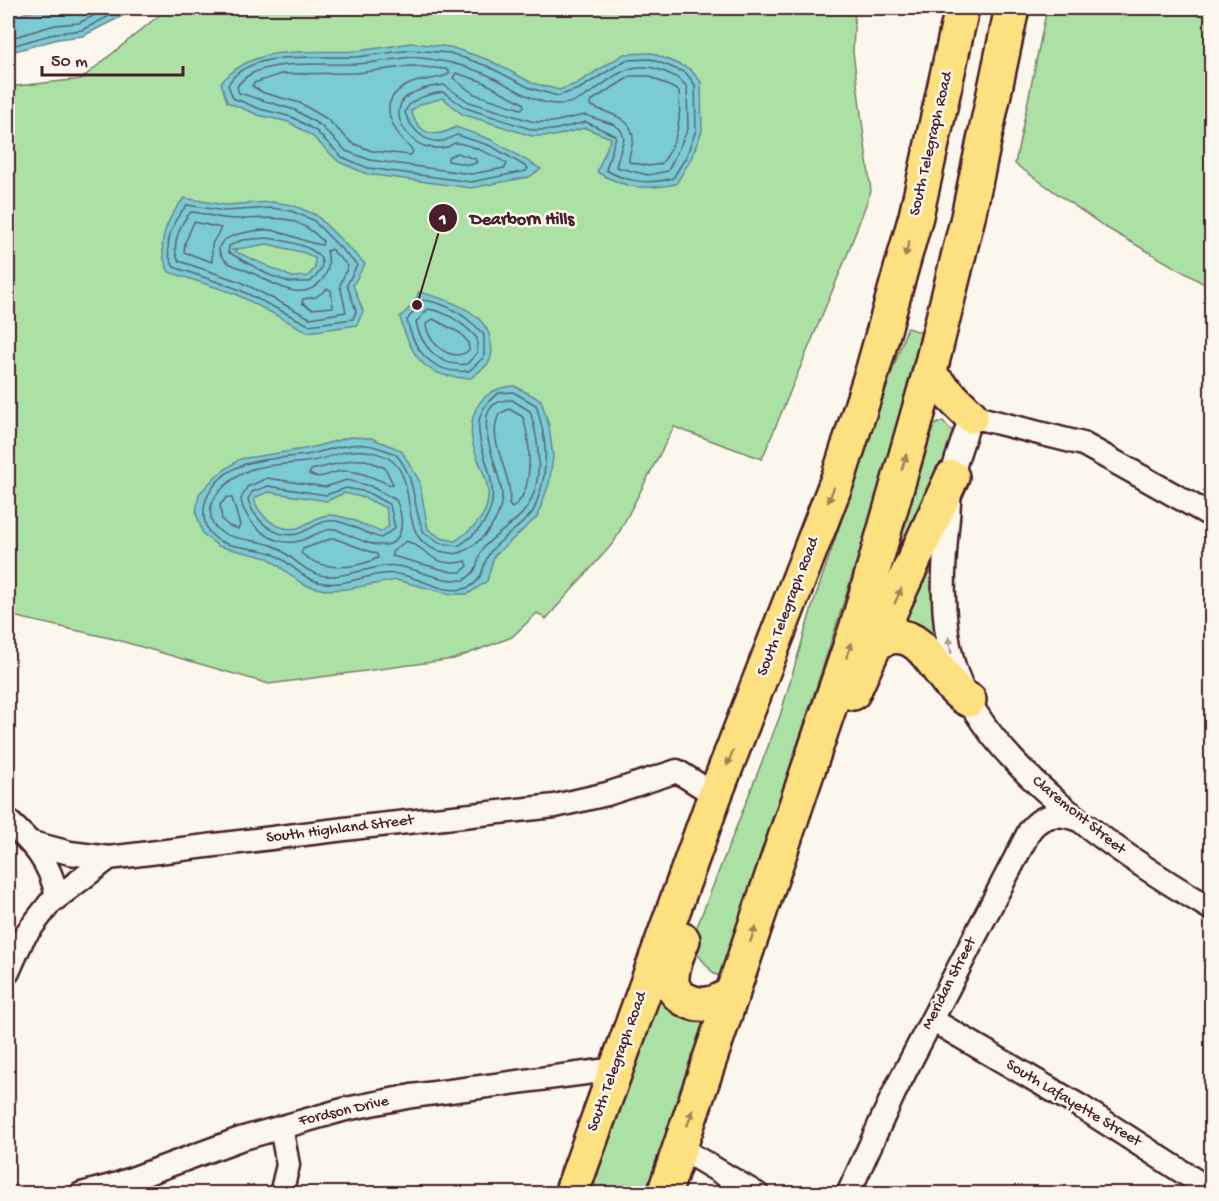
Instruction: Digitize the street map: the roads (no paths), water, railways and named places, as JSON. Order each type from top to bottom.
[{"type":"main road","name":"South Telegraph Road","points":[[575,1187],[715,795],[839,476],[873,369],[916,216],[962,8]]},
{"type":"main road","points":[[664,1194],[858,623],[929,375],[968,217],[1012,8]]},
{"type":"main road","points":[[929,375],[971,416]]},
{"type":"main road","points":[[819,737],[852,696],[952,477]]},
{"type":"main road","points":[[733,993],[706,1005],[693,1003],[680,997],[672,982],[675,963],[689,922],[768,724],[783,622]]},
{"type":"main road","points":[[877,642],[889,637],[900,637],[918,644],[951,688],[969,700]]},
{"type":"street","name":"Claremont Street","points":[[971,416],[952,477],[942,596],[953,663],[969,700],[993,734],[1031,779],[1154,876],[1212,909]]},
{"type":"street","points":[[971,416],[1083,444],[1212,516]]},
{"type":"street","name":"South Highland Street","points":[[8,972],[27,931],[57,896],[109,858],[555,806],[607,794],[677,771],[715,795]]},
{"type":"street","name":"Meridan Street","points":[[848,1194],[895,1091],[1030,830],[1042,819],[1051,816],[1066,815],[1083,822]]},
{"type":"street","points":[[8,820],[32,843],[51,872],[57,896]]},
{"type":"street","points":[[32,843],[70,854],[109,858]]},
{"type":"street","name":"South Lafayette Street","points":[[932,1020],[1083,1108],[1212,1191]]},
{"type":"street","name":"Fordson Drive","points":[[81,1194],[118,1184],[282,1127],[412,1096],[616,1069]]},
{"type":"street","points":[[281,1194],[288,1165],[282,1127]]},
{"type":"street","points":[[680,1148],[757,1194]]},
{"type":"water","points":[[42,8],[138,8],[83,36],[58,39],[8,53],[8,18]]},
{"type":"water","points":[[411,43],[450,47],[489,60],[532,83],[559,90],[576,84],[624,54],[652,53],[690,69],[701,82],[702,131],[691,159],[676,184],[635,187],[617,182],[597,172],[611,138],[585,128],[554,136],[532,136],[462,114],[443,98],[421,104],[411,111],[423,130],[435,134],[456,127],[492,140],[541,169],[529,177],[471,188],[367,174],[339,162],[312,136],[289,122],[258,115],[227,102],[221,83],[235,70],[250,61],[266,56],[302,52],[356,51]]},
{"type":"water","points":[[184,198],[225,205],[272,202],[292,205],[316,215],[365,264],[353,285],[363,311],[357,325],[308,332],[236,294],[169,272],[163,252],[164,234]],"holes":[[[267,244],[305,253],[315,258],[315,268],[308,276],[292,277],[232,250]]]},
{"type":"water","points":[[419,292],[464,308],[482,323],[488,332],[492,348],[490,360],[471,378],[442,375],[432,370],[415,355],[400,317],[413,305]]},
{"type":"water","points":[[514,386],[541,400],[549,426],[553,457],[549,484],[537,517],[494,556],[487,581],[468,594],[450,594],[396,580],[347,589],[325,590],[304,585],[268,558],[218,546],[203,534],[196,513],[199,494],[216,476],[240,459],[310,448],[350,437],[371,438],[401,450],[419,480],[428,529],[441,538],[455,541],[478,522],[486,509],[488,494],[486,480],[476,454],[471,429],[480,402],[494,391]],"holes":[[[268,492],[327,501],[344,493],[365,498],[386,508],[389,526],[381,532],[347,518],[327,515],[290,529],[276,525],[264,516],[254,498]]]},
{"type":"place","name":"Dearborn Hills","points":[[417,305]]}]
